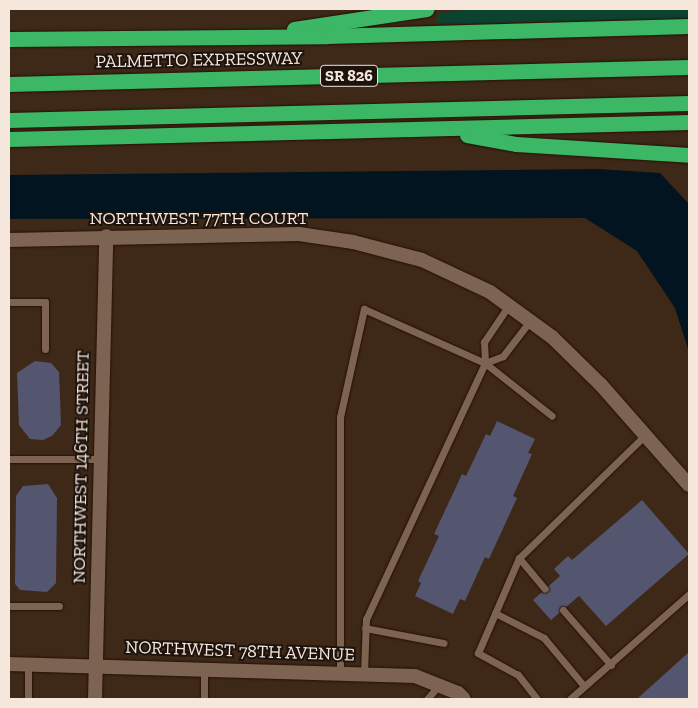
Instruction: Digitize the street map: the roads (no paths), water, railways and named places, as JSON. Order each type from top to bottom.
[{"type":"highway","points":[[228,36],[426,9]]},
{"type":"highway","points":[[9,39],[689,26]]},
{"type":"highway","name":"PALMETTO EXPRESSWAY","points":[[9,84],[689,67]]},
{"type":"highway","points":[[9,120],[689,103]]},
{"type":"highway","points":[[9,139],[689,122]]},
{"type":"highway","points":[[433,129],[516,144],[689,155]]},
{"type":"street","name":"NORTHWEST 77TH COURT","points":[[9,240],[106,236],[299,234],[353,242],[422,260],[490,292],[552,337],[645,435],[689,485]]},
{"type":"street","name":"NORTHWEST 146TH STREET","points":[[95,699],[106,236]]},
{"type":"street","name":"NORTHWEST 78TH AVENUE","points":[[9,664],[340,672],[415,676],[458,693],[464,699]]},
{"type":"lane","points":[[9,302],[45,302],[45,349]]},
{"type":"lane","points":[[364,673],[365,628],[369,611],[486,363],[484,342],[509,305]]},
{"type":"lane","points":[[340,672],[340,417],[364,309],[486,363],[552,416]]},
{"type":"lane","points":[[486,363],[503,356],[530,321]]},
{"type":"lane","points":[[537,699],[518,675],[478,653],[519,558],[645,435]]},
{"type":"lane","points":[[9,459],[100,459]]},
{"type":"lane","points":[[519,558],[545,589]]},
{"type":"lane","points":[[570,699],[611,665],[689,594]]},
{"type":"lane","points":[[9,606],[59,606]]},
{"type":"lane","points":[[563,610],[611,665]]},
{"type":"lane","points":[[495,613],[544,638],[584,686]]},
{"type":"lane","points":[[365,628],[444,644]]},
{"type":"lane","points":[[28,664],[28,699]]},
{"type":"lane","points":[[204,668],[204,699]]},
{"type":"lane","points":[[427,699],[439,685]]},
{"type":"water","points":[[598,169],[660,173],[689,204],[689,352],[675,308],[637,251],[585,218],[9,219],[9,175]]}]
